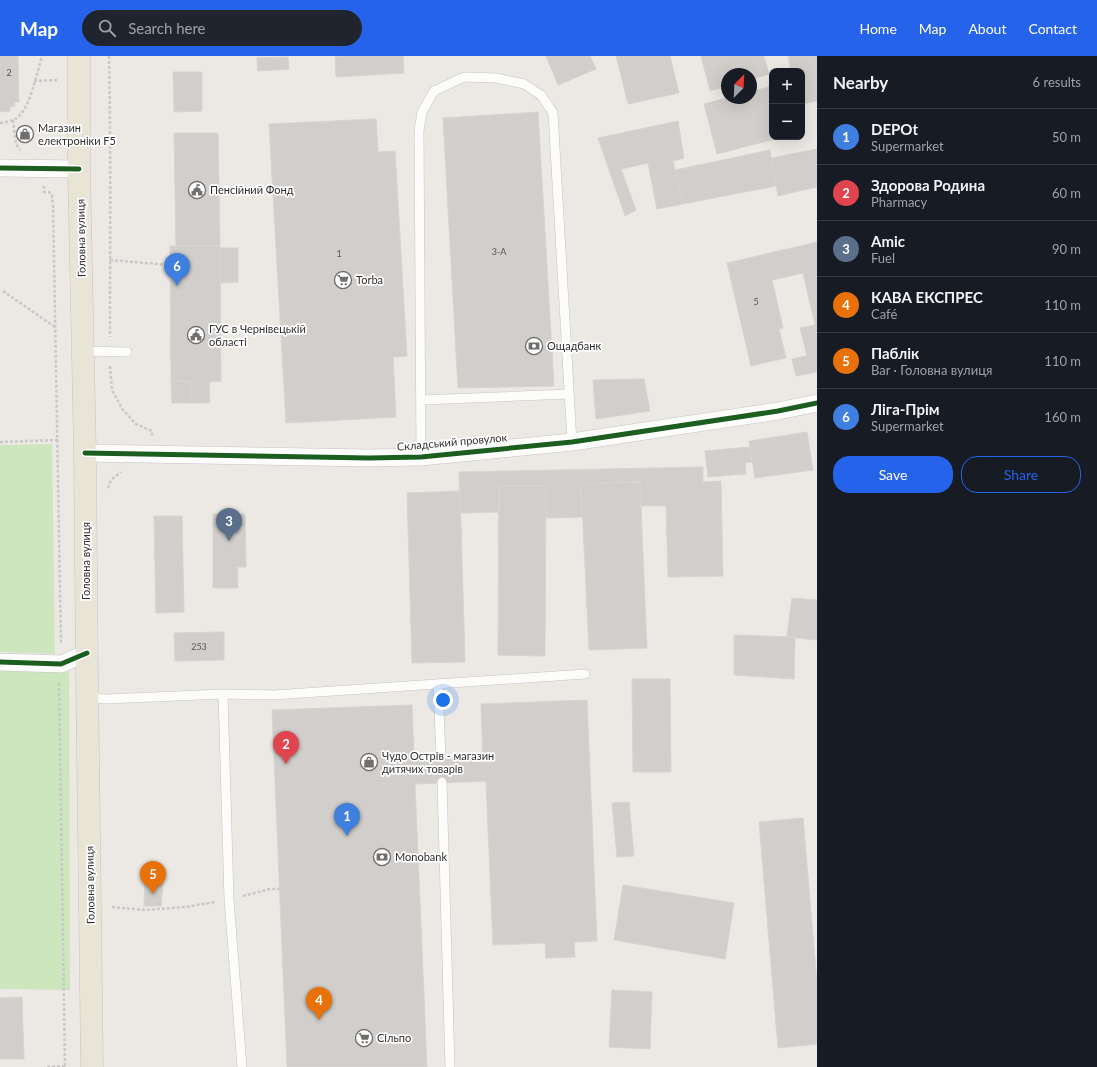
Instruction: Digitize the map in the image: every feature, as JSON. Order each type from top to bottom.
[{"type":"main road","name":"Головна вулиця","points":[[79,56],[84,351],[92,1067]]},
{"type":"street","points":[[0,168],[80,169]]},
{"type":"street","name":"Складський провулок","points":[[85,453],[369,458],[421,457],[572,442],[778,411],[817,403]]},
{"type":"street","points":[[0,662],[61,664],[87,653]]},
{"type":"lane","points":[[421,457],[422,400],[419,131],[422,112],[434,91],[464,77],[496,78],[524,84],[541,95],[552,113],[572,442]]},
{"type":"lane","points":[[84,351],[127,352]]},
{"type":"lane","points":[[422,400],[569,394]]},
{"type":"lane","points":[[88,698],[107,699],[223,694],[274,695],[585,674]]},
{"type":"lane","points":[[438,684],[441,758]]},
{"type":"lane","points":[[223,694],[229,899],[242,1067]]},
{"type":"lane","points":[[442,782],[450,1067]]},
{"type":"path","points":[[0,123],[10,122],[13,120],[20,115],[27,105],[42,56]]},
{"type":"path","points":[[110,56],[111,160],[109,242],[110,352],[112,390],[123,410],[136,424],[152,431],[151,455]]},
{"type":"path","points":[[34,81],[60,80]]},
{"type":"path","points":[[13,120],[16,144],[21,150]]},
{"type":"path","points":[[44,169],[44,192],[49,192],[52,195],[53,206],[56,328],[61,664],[59,678],[65,1066],[47,1067]]},
{"type":"path","points":[[110,260],[170,265]]},
{"type":"path","points":[[3,291],[56,328]]},
{"type":"path","points":[[0,442],[58,440]]},
{"type":"path","points":[[106,492],[111,480],[122,472]]},
{"type":"path","points":[[112,914],[112,907],[145,910],[185,907],[229,899],[270,889],[279,889]]},
{"type":"green space","points":[[52,444],[55,654],[0,652],[0,445]]},
{"type":"green space","points":[[0,668],[69,672],[70,990],[0,989]]},
{"type":"building","points":[[0,56],[18,56],[19,102],[14,102],[15,106],[10,107],[10,111],[0,112]]},
{"type":"building","points":[[403,56],[404,73],[336,77],[335,57]]},
{"type":"building","points":[[546,56],[590,56],[596,69],[558,85]]},
{"type":"building","points":[[616,56],[670,56],[679,93],[628,104]]},
{"type":"building","points":[[701,56],[764,56],[769,74],[757,78],[757,68],[721,68],[721,88],[710,91]]},
{"type":"building","points":[[788,56],[817,56],[817,101],[805,103],[805,68],[790,68]]},
{"type":"building","points":[[288,57],[289,69],[258,71],[257,58]]},
{"type":"building","points":[[173,72],[202,72],[202,111],[174,112]]},
{"type":"building","points":[[769,87],[769,140],[771,140],[717,154],[704,104],[721,100],[721,104],[757,104],[757,90]]},
{"type":"building","points":[[538,112],[554,386],[458,388],[443,118]]},
{"type":"building","points":[[376,119],[378,152],[395,151],[407,356],[393,357],[396,417],[286,423],[269,124]]},
{"type":"building","points":[[678,121],[684,158],[673,161],[683,204],[657,209],[648,163],[621,169],[636,210],[625,216],[598,138]]},
{"type":"building","name":"Магазин електроніки F5","points":[[31,126],[31,141],[20,142],[19,127]]},
{"type":"building","name":"Пенсійний Фонд","points":[[174,133],[218,133],[220,246],[176,246]]},
{"type":"building","points":[[817,149],[817,187],[778,196],[771,158]]},
{"type":"building","points":[[770,150],[776,186],[683,204],[675,170]]},
{"type":"building","points":[[817,242],[817,372],[796,376],[792,359],[807,356],[800,328],[815,325],[803,273],[772,280],[783,328],[779,329],[786,358],[751,366],[727,263]]},
{"type":"building","name":"ГУС в Чернівецькій області","points":[[170,246],[220,246],[221,381],[209,382],[210,403],[192,403],[191,381],[171,381]]},
{"type":"building","points":[[220,248],[238,248],[238,282],[220,283]]},
{"type":"building","points":[[644,379],[650,411],[596,419],[593,380]]},
{"type":"building","points":[[171,381],[191,381],[192,403],[172,403]]},
{"type":"building","points":[[807,432],[813,470],[755,478],[749,441]]},
{"type":"building","points":[[750,447],[752,462],[745,463],[746,474],[708,477],[705,451]]},
{"type":"building","points":[[703,467],[703,482],[721,481],[723,576],[668,577],[666,506],[641,506],[640,481],[581,484],[582,517],[546,518],[546,486],[499,486],[499,512],[460,513],[459,472]]},
{"type":"building","points":[[640,482],[647,648],[589,650],[581,484]]},
{"type":"building","points":[[499,486],[546,486],[545,656],[498,655]]},
{"type":"building","points":[[460,491],[465,662],[412,663],[407,493]]},
{"type":"building","points":[[213,514],[245,514],[246,567],[237,567],[238,588],[213,588]]},
{"type":"building","points":[[154,516],[182,516],[184,612],[156,613]]},
{"type":"building","points":[[792,598],[817,600],[817,640],[787,637]]},
{"type":"building","points":[[224,632],[224,660],[175,661],[174,633]]},
{"type":"building","points":[[734,635],[795,637],[794,679],[734,675]]},
{"type":"building","points":[[632,679],[670,679],[671,772],[633,772]]},
{"type":"building","points":[[587,700],[597,941],[574,942],[575,957],[546,958],[545,943],[493,945],[486,781],[415,784],[427,1067],[287,1067],[272,710],[412,705],[414,759],[483,756],[481,704]]},
{"type":"building","points":[[629,802],[634,856],[617,857],[612,803]]},
{"type":"building","points":[[803,818],[817,982],[817,1044],[778,1048],[759,822]]},
{"type":"building","points":[[145,881],[163,882],[161,906],[144,906]]},
{"type":"building","points":[[623,885],[734,903],[725,959],[614,940]]},
{"type":"building","points":[[612,990],[652,992],[650,1049],[609,1047]]},
{"type":"building","points":[[22,997],[24,1059],[0,1059],[0,998]]},
{"type":"cycle path","points":[[0,168],[79,169]]},
{"type":"cycle path","points":[[85,453],[369,458],[421,457],[572,442],[778,411],[817,403]]},
{"type":"cycle path","points":[[0,662],[61,664],[87,653]]},
{"type":"place","name":"Магазин електроніки F5","points":[[25,134]]},
{"type":"place","name":"Пенсійний Фонд","points":[[197,190]]},
{"type":"place","name":"Torba","points":[[343,280]]},
{"type":"place","name":"Ліга-Прім","points":[[177,286]]},
{"type":"place","name":"ГУС в Чернівецькій області","points":[[196,335]]},
{"type":"place","name":"Ощадбанк","points":[[534,346]]},
{"type":"place","name":"Amic","points":[[229,541]]},
{"type":"place","name":"Чудо Острів - магазин дитячих товарів","points":[[369,762]]},
{"type":"place","name":"Здорова Родина","points":[[286,764]]},
{"type":"place","name":"DEPOt","points":[[347,836]]},
{"type":"place","name":"Monobank","points":[[382,857]]},
{"type":"place","name":"Паблік","points":[[153,894]]},
{"type":"place","name":"КАВА ЕКСПРЕС","points":[[319,1020]]},
{"type":"place","name":"Сільпо","points":[[364,1038]]}]
